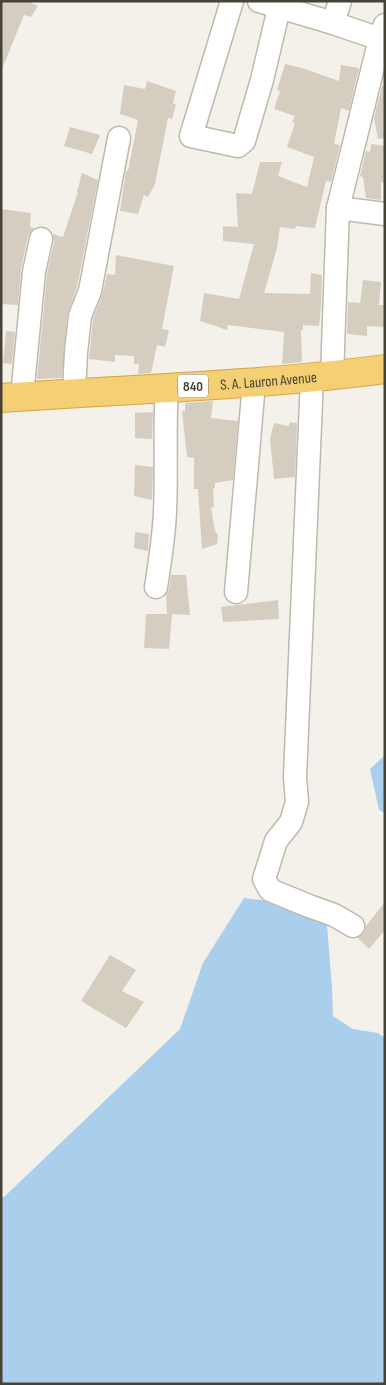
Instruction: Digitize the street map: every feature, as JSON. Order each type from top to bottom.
[{"type":"highway","name":"S. A. Lauron Avenue","points":[[12,397],[254,383],[385,369]]},
{"type":"street","points":[[232,1],[191,136],[238,146],[244,141],[281,5],[333,23],[382,32],[338,208],[322,377],[296,777],[297,802],[291,822],[276,841],[264,879],[270,890],[334,915],[353,926]]},
{"type":"street","points":[[333,23],[340,1]]},
{"type":"street","points":[[74,393],[80,316],[90,290],[119,138]]},
{"type":"street","points":[[338,208],[385,214]]},
{"type":"street","points":[[12,397],[41,239]]},
{"type":"street","points":[[236,592],[254,383]]},
{"type":"street","points":[[156,587],[163,544],[165,510],[167,387]]},
{"type":"water","points":[[385,755],[385,813],[379,810],[370,769]]},
{"type":"water","points":[[244,898],[295,904],[327,925],[333,1016],[353,1029],[378,1033],[385,1038],[385,1384],[1,1384],[1,1197],[4,1197],[180,1029],[203,963]]},
{"type":"building","points":[[1,1],[30,1],[38,6],[31,17],[24,15],[2,69]]},
{"type":"building","points":[[285,64],[339,81],[341,65],[359,68],[349,111],[341,108],[334,144],[340,145],[331,182],[326,181],[315,228],[296,226],[295,229],[280,227],[277,248],[264,293],[310,294],[311,273],[322,275],[319,326],[303,325],[303,330],[301,330],[302,362],[282,364],[284,332],[228,325],[227,330],[200,321],[204,293],[239,299],[254,244],[223,241],[223,226],[238,227],[236,193],[252,194],[260,162],[282,162],[278,176],[307,187],[314,157],[287,147],[295,123],[292,122],[295,116],[274,109],[280,91],[277,90]]},
{"type":"building","points":[[147,81],[176,91],[173,103],[176,105],[172,119],[168,118],[155,184],[148,197],[144,195],[138,214],[120,211],[126,171],[128,171],[138,120],[120,114],[124,85],[145,89]]},
{"type":"building","points":[[382,86],[385,87],[385,138],[378,139],[374,118]]},
{"type":"building","points":[[70,127],[100,135],[92,154],[64,146]]},
{"type":"building","points":[[371,144],[385,146],[385,183],[381,182],[381,200],[366,198],[363,177],[360,176],[366,151],[370,152]]},
{"type":"building","points":[[82,173],[98,180],[77,287],[67,315],[62,378],[37,379],[47,274],[54,242],[53,234],[63,237],[78,192]]},
{"type":"building","points":[[1,209],[31,213],[30,227],[34,228],[28,236],[21,269],[18,305],[1,304]]},
{"type":"building","points":[[116,255],[174,266],[162,329],[169,330],[165,347],[157,345],[151,373],[138,374],[139,364],[134,364],[134,356],[115,355],[115,362],[89,359],[93,319],[102,296],[107,274],[115,275]]},
{"type":"building","points":[[363,280],[381,282],[379,305],[385,305],[385,327],[367,326],[367,336],[347,334],[348,302],[360,303]]},
{"type":"building","points":[[6,331],[15,332],[12,364],[3,363]]},
{"type":"building","points":[[213,401],[211,418],[238,421],[233,480],[215,483],[215,488],[213,489],[214,508],[211,507],[215,531],[218,535],[217,544],[202,549],[198,489],[194,489],[194,458],[187,457],[182,411],[185,411],[185,403]]},
{"type":"building","points":[[153,412],[152,439],[135,438],[135,413]]},
{"type":"building","points":[[290,422],[297,423],[295,477],[274,479],[270,439],[274,423],[289,426]]},
{"type":"building","points":[[135,465],[153,467],[152,500],[134,496]]},
{"type":"building","points":[[135,532],[149,534],[148,551],[134,548]]},
{"type":"building","points":[[171,575],[186,575],[190,615],[172,614],[169,649],[144,648],[146,614],[167,614],[166,596]]},
{"type":"building","points":[[278,600],[279,619],[223,622],[221,607]]},
{"type":"building","points":[[385,902],[385,930],[369,949],[358,938],[364,933],[366,926]]},
{"type":"building","points":[[110,955],[136,970],[122,991],[144,1002],[126,1028],[81,1001]]}]
